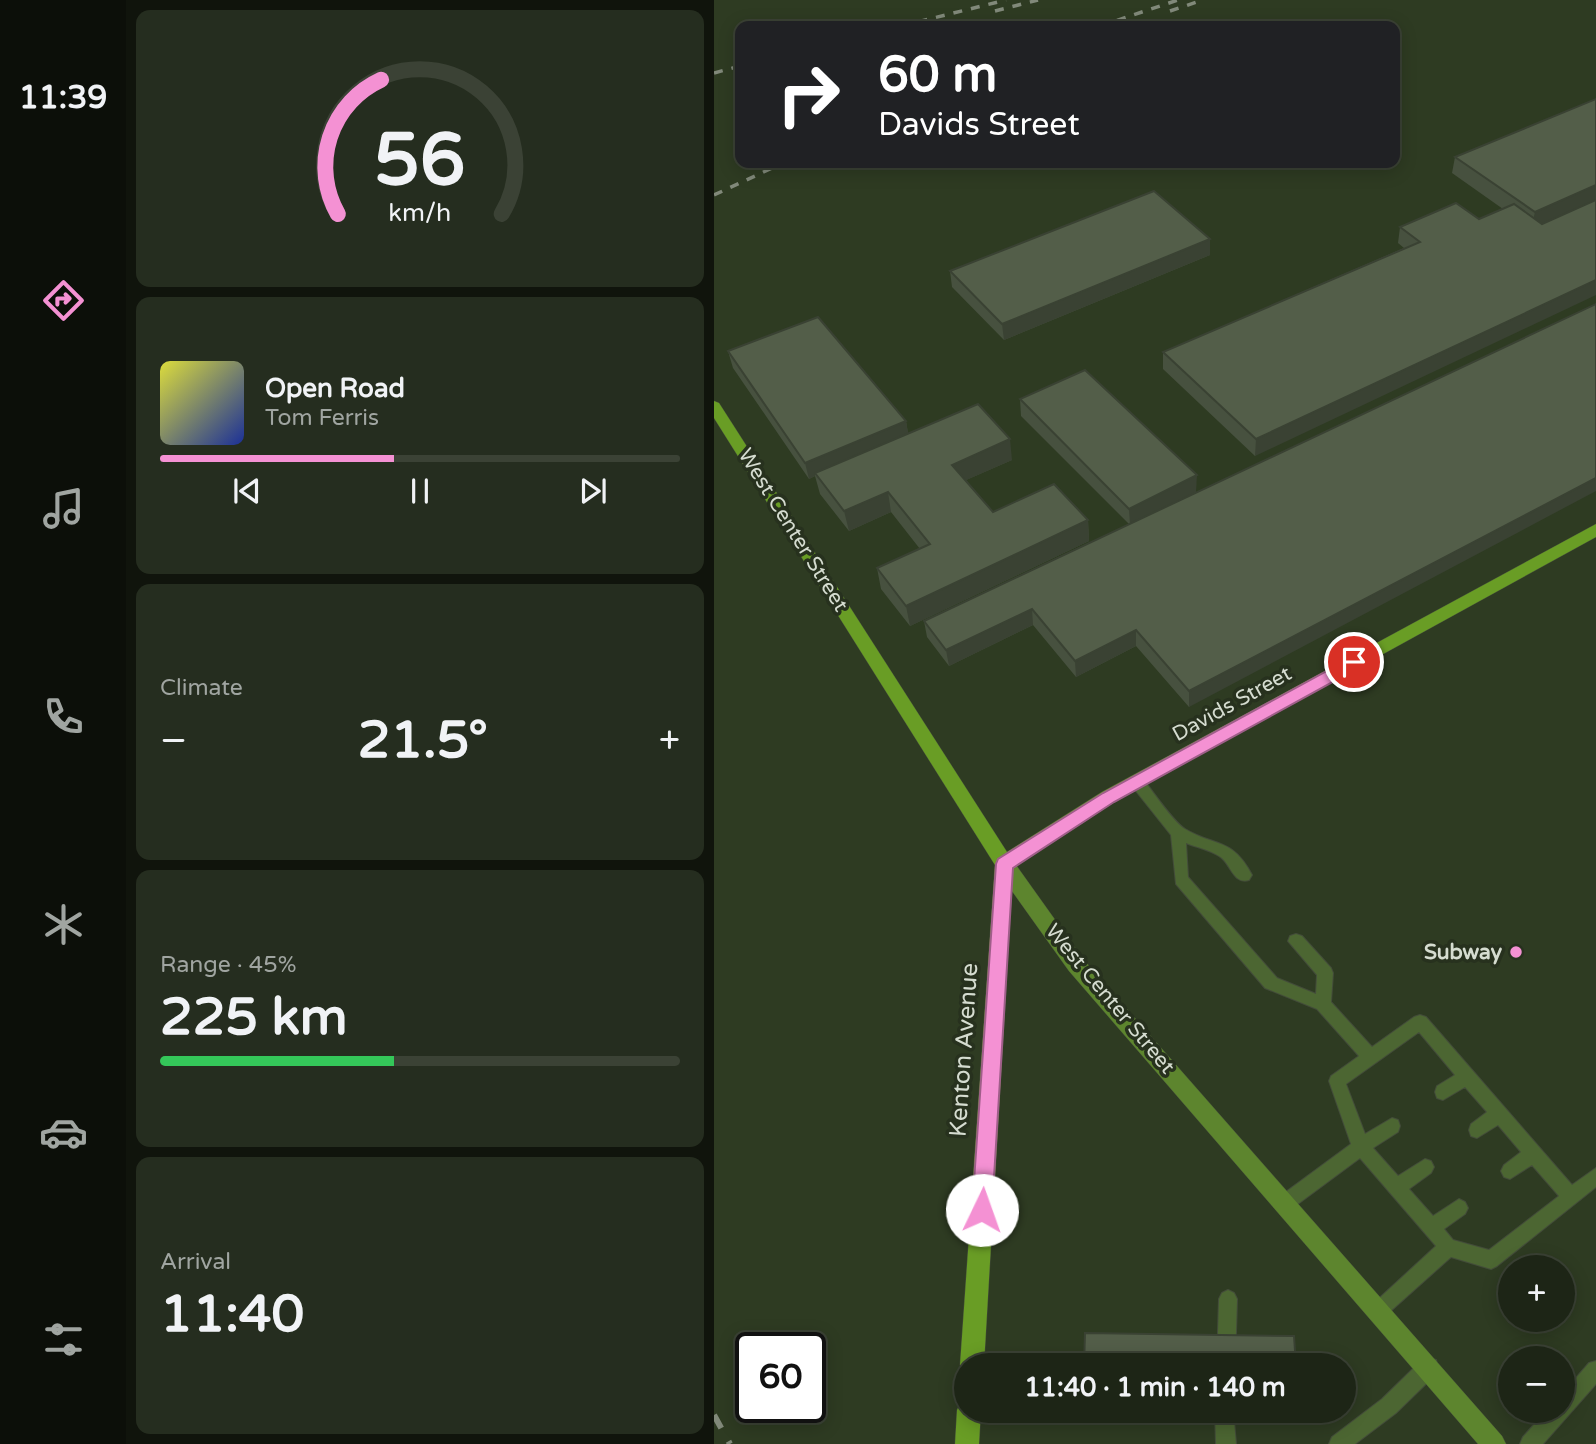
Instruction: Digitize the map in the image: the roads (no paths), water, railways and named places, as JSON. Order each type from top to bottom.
[{"type":"main road","name":"West Center Street","points":[[714,406],[1004,864],[1076,965],[1429,1367],[1493,1444]]},
{"type":"main road","name":"Davids Street","points":[[1004,864],[1137,782],[1596,530]]},
{"type":"main road","name":"Kenton Avenue","points":[[973,1353],[1004,864]]},
{"type":"main road","points":[[969,1423],[970,1443]]},
{"type":"lane","points":[[1137,782],[1178,833],[1226,852],[1244,875]]},
{"type":"lane","points":[[1178,833],[1181,879],[1271,984],[1323,1004],[1372,1058]]},
{"type":"lane","points":[[1296,940],[1325,973],[1323,1004]]},
{"type":"lane","points":[[1571,1198],[1420,1022],[1337,1081],[1362,1147],[1448,1247],[1491,1260],[1571,1198],[1596,1176]]},
{"type":"lane","points":[[1443,1092],[1467,1076]]},
{"type":"lane","points":[[1477,1130],[1498,1114]]},
{"type":"lane","points":[[1285,1203],[1392,1126]]},
{"type":"lane","points":[[1510,1171],[1533,1154]]},
{"type":"lane","points":[[1397,1187],[1425,1167]]},
{"type":"lane","points":[[1432,1228],[1459,1208]]},
{"type":"lane","points":[[1379,1310],[1448,1247]]},
{"type":"lane","points":[[1226,1353],[1228,1299]]},
{"type":"lane","points":[[1339,1444],[1389,1406],[1429,1367]]},
{"type":"lane","points":[[1575,1393],[1596,1370]]},
{"type":"lane","points":[[1225,1423],[1226,1444]]},
{"type":"lane","points":[[1530,1444],[1549,1423]]},
{"type":"railway","points":[[921,21],[1006,0]]},
{"type":"railway","points":[[995,11],[1038,0]]},
{"type":"railway","points":[[1115,21],[1178,0]]},
{"type":"railway","points":[[1170,11],[1203,0]]},
{"type":"railway","points":[[714,73],[735,67]]},
{"type":"railway","points":[[714,195],[772,168]]},
{"type":"railway","points":[[714,1415],[730,1444]]},
{"type":"place","name":"Subway","points":[[1516,952]]}]
